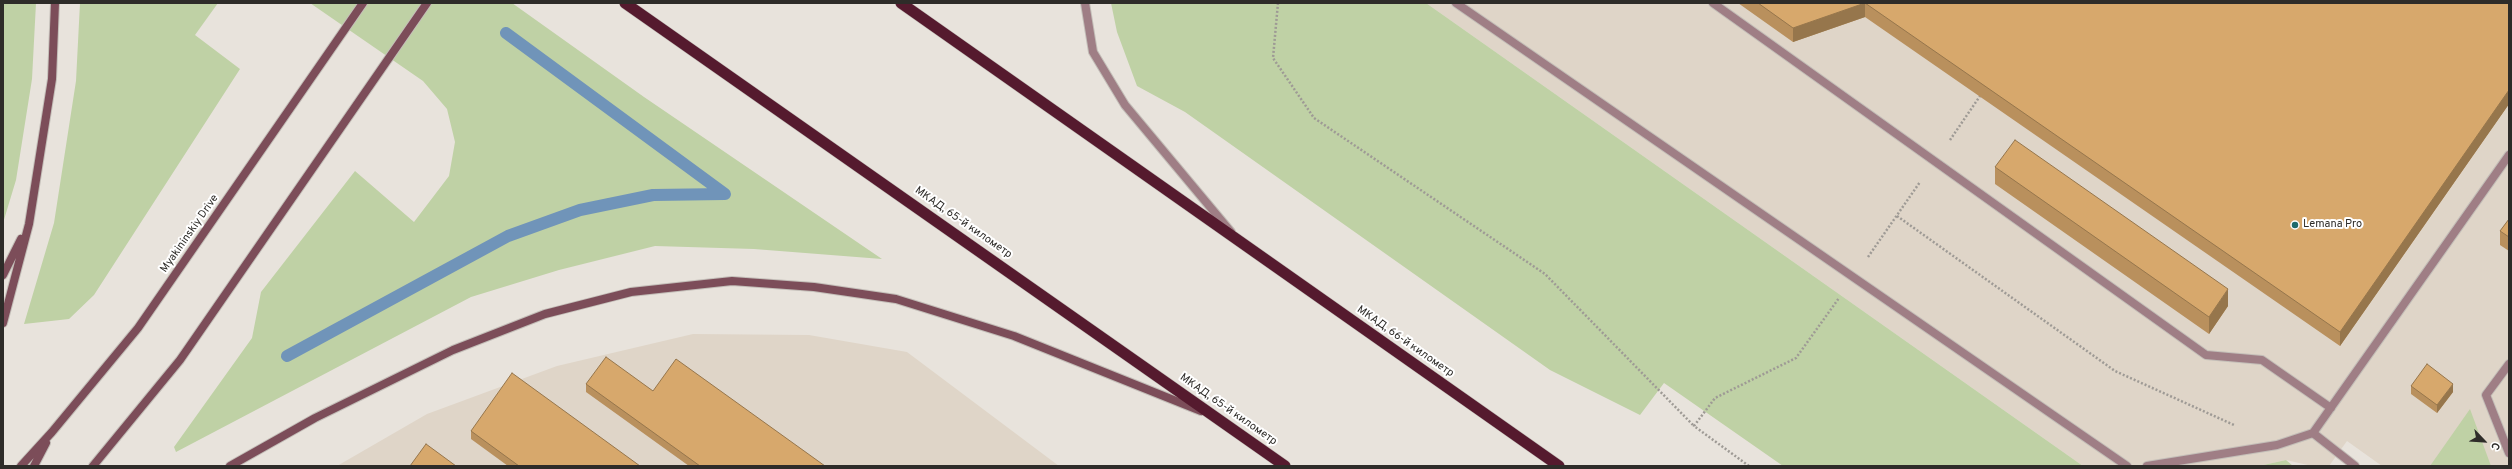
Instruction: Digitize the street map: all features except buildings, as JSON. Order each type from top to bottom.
[{"type":"highway","name":"МКАД, 65-й километр","points":[[625,3],[1285,466]]},
{"type":"highway","points":[[902,3],[1237,239]]},
{"type":"highway","name":"МКАД, 66-й километр","points":[[1237,239],[1559,466]]},
{"type":"main road","points":[[3,323],[29,224],[52,79],[55,3]]},
{"type":"main road","name":"Myakininskiy Drive","points":[[21,466],[52,432],[138,328],[363,3]]},
{"type":"main road","points":[[93,466],[180,360],[427,3]]},
{"type":"main road","points":[[3,275],[29,224]]},
{"type":"main road","points":[[230,466],[315,418],[453,350],[545,314],[631,292],[732,281],[814,287],[896,299],[1014,336],[1214,416]]},
{"type":"main road","points":[[34,466],[52,432]]},
{"type":"street","points":[[1086,3],[1093,52],[1125,105],[1237,239]]},
{"type":"street","points":[[1456,3],[2127,466]]},
{"type":"street","points":[[1713,3],[2206,354],[2262,360],[2331,408]]},
{"type":"street","points":[[2147,466],[2276,444],[2313,433],[2509,154]]},
{"type":"street","points":[[2509,364],[2486,395],[2509,453]]},
{"type":"street","points":[[2313,433],[2355,466]]},
{"type":"path","points":[[1278,3],[1273,58],[1314,118],[1545,274],[1694,426]]},
{"type":"path","points":[[1896,216],[2115,371],[2276,444]]},
{"type":"shaded area","points":[[1426,3],[2509,3],[2509,466],[2382,466],[2347,441],[2329,466],[2312,466],[2286,460],[2259,466],[2083,466]]},
{"type":"shaded area","points":[[693,334],[809,335],[907,352],[1059,466],[337,466],[427,414],[557,366]]},
{"type":"green space","points":[[3,3],[36,3],[32,79],[16,180],[3,223]]},
{"type":"green space","points":[[80,3],[218,3],[195,35],[240,69],[94,295],[69,319],[24,324],[54,223],[76,81]]},
{"type":"green space","points":[[310,3],[512,3],[644,97],[882,259],[754,249],[655,246],[559,270],[471,297],[176,452],[174,447],[252,338],[261,292],[355,171],[414,222],[449,176],[455,142],[447,109],[423,81]]},
{"type":"green space","points":[[1111,3],[1426,3],[2083,466],[1783,466],[1664,383],[1640,415],[1550,370],[1185,112],[1137,86],[1117,32]]},
{"type":"green space","points":[[2470,409],[2491,466],[2430,466]]},
{"type":"green space","points":[[2286,460],[2293,466],[2259,466]]},
{"type":"waterway","points":[[287,356],[508,236],[580,210],[653,195],[725,194],[506,33]]},
{"type":"place","name":"Lemana Pro","points":[[2295,225]]}]
